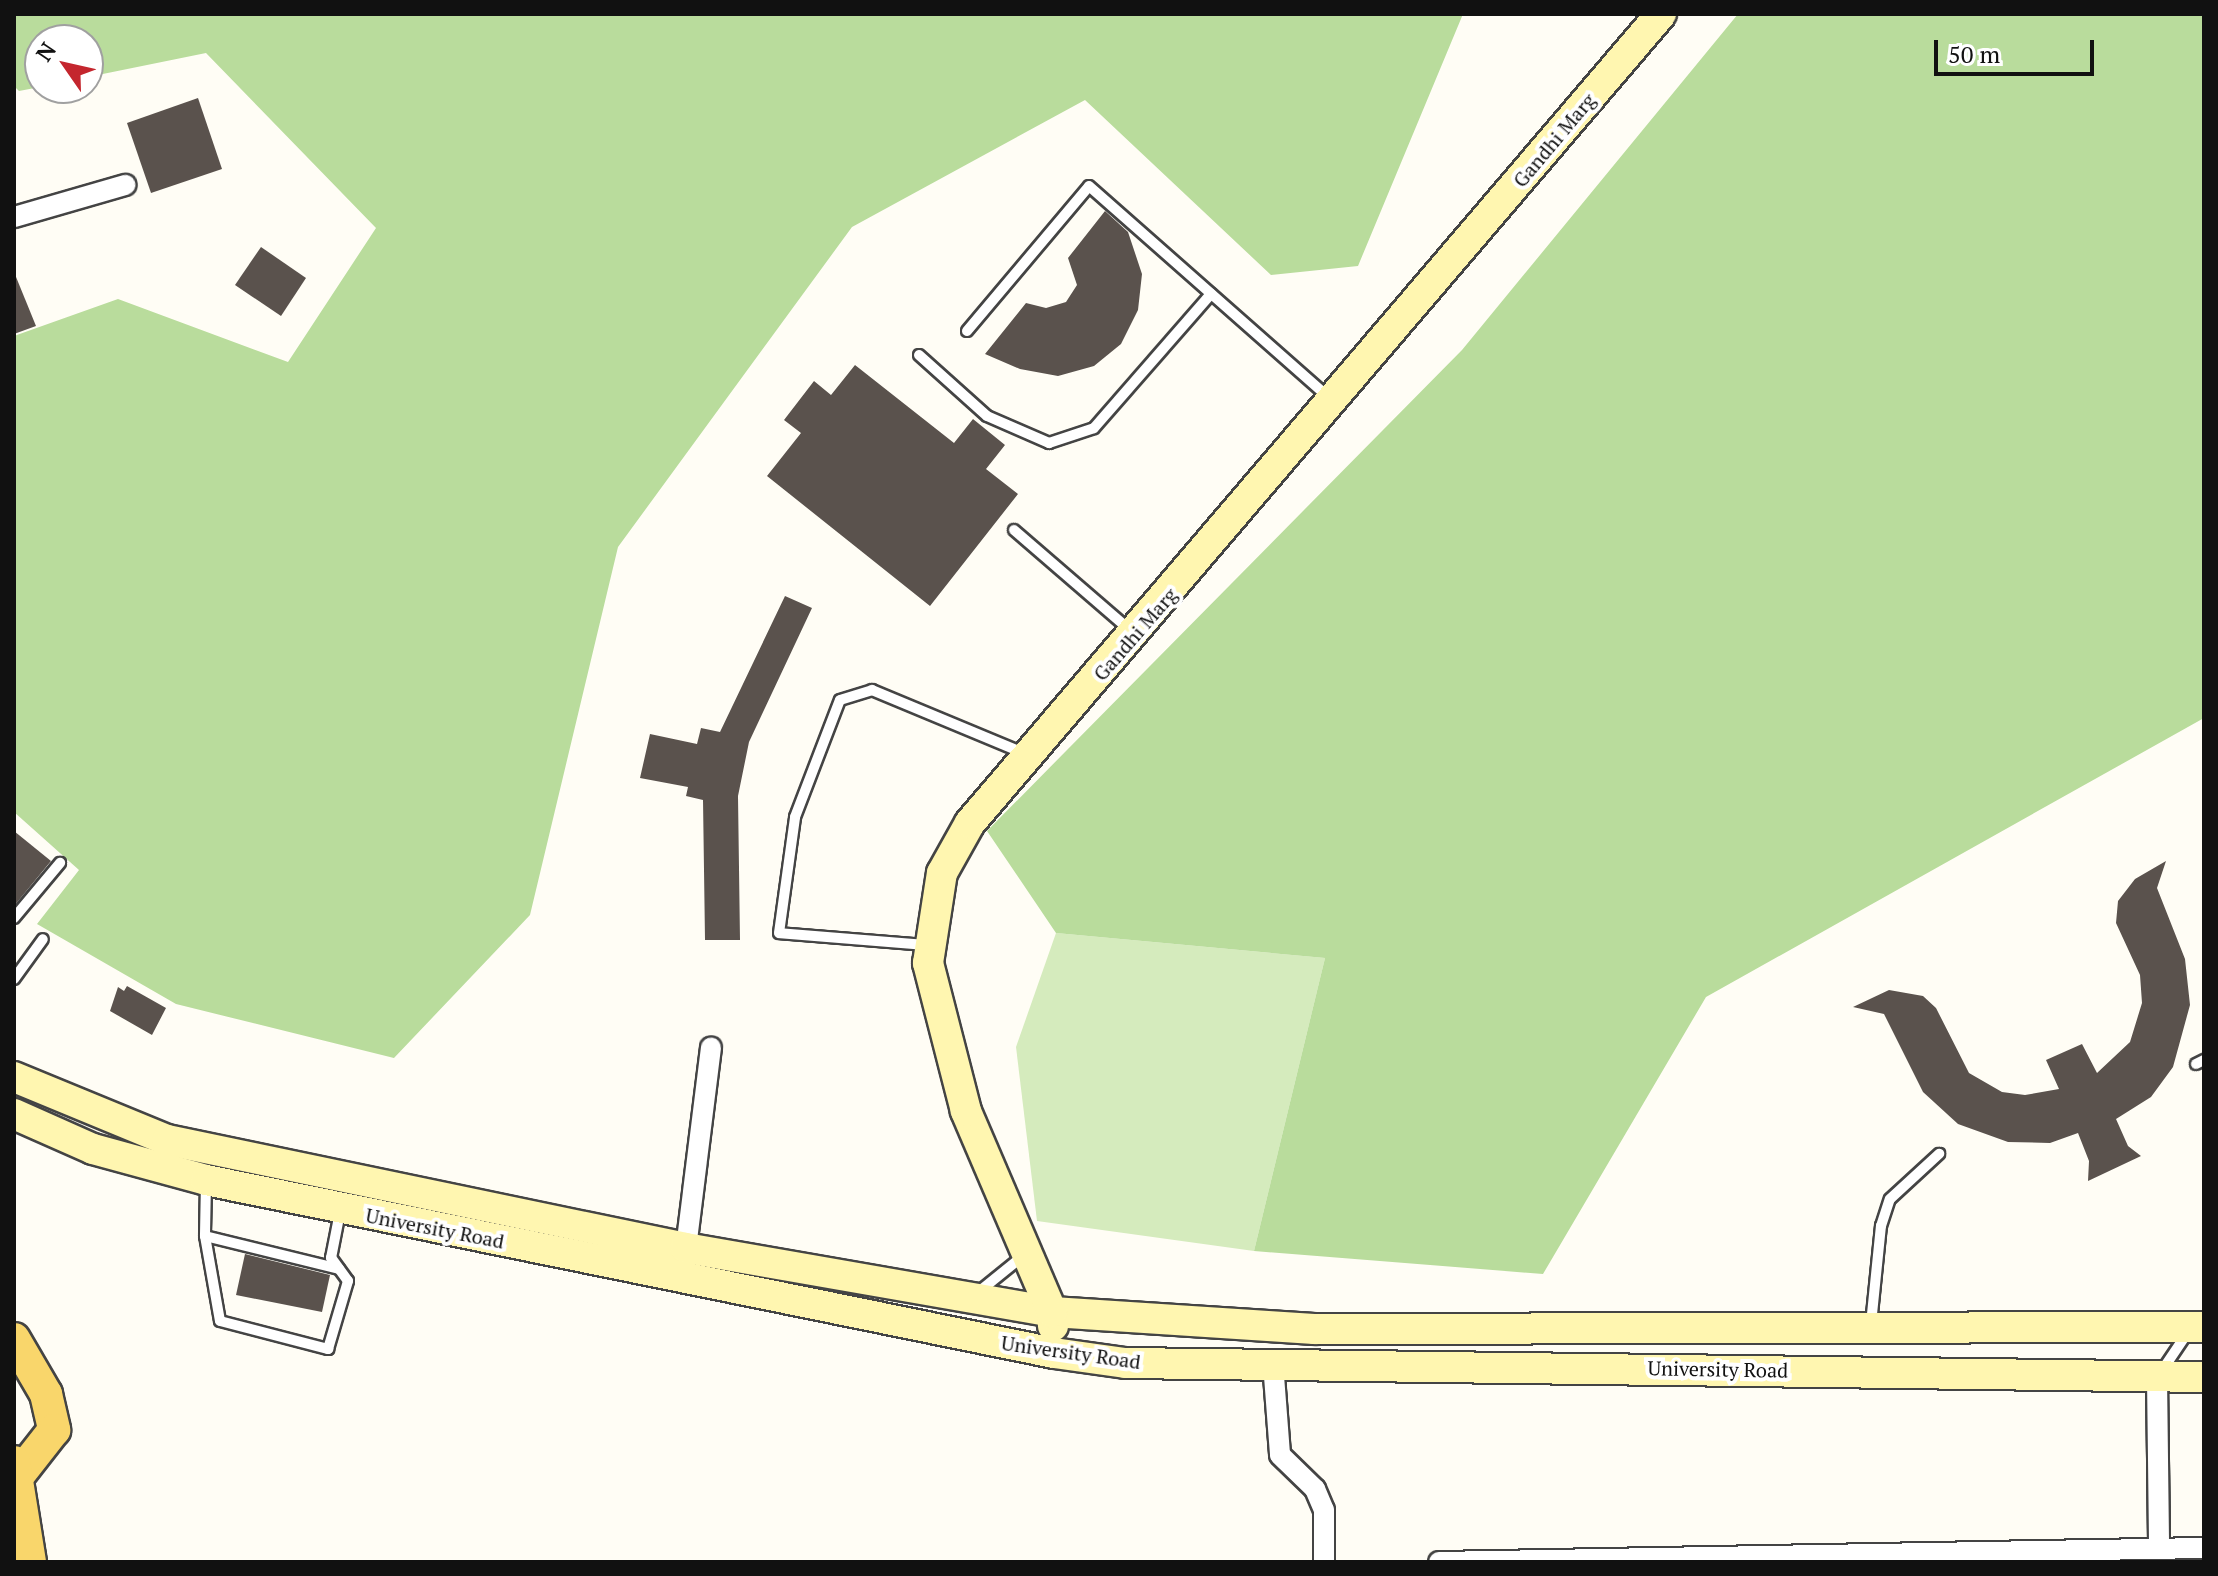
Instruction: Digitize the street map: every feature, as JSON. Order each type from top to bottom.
[{"type":"main road","name":"Gandhi Marg","points":[[1054,1353],[1052,1312],[966,1111],[928,963],[942,873],[970,823],[1661,14]]},
{"type":"main road","name":"University Road","points":[[14,1077],[167,1140],[686,1248],[1052,1312],[1314,1329],[1870,1328],[2200,1322]]},
{"type":"main road","name":"University Road","points":[[14,1114],[93,1149],[206,1180],[1054,1353],[1125,1363],[2204,1377]]},
{"type":"main road","points":[[435,1228],[440,1197]]},
{"type":"main road","points":[[14,1339],[46,1394],[54,1430],[16,1474],[30,1562]]},
{"type":"street","points":[[14,217],[125,185]]},
{"type":"street","points":[[686,1248],[711,1048]]},
{"type":"street","points":[[1273,1363],[1280,1455],[1315,1489],[1324,1510],[1324,1562]]},
{"type":"street","points":[[2157,1377],[2159,1549]]},
{"type":"street","points":[[1439,1562],[1948,1557],[2204,1548]]},
{"type":"lane","points":[[967,331],[1089,186],[1333,401]]},
{"type":"lane","points":[[919,355],[987,416],[1049,443],[1094,428],[1211,294]]},
{"type":"lane","points":[[1014,530],[1134,634]]},
{"type":"lane","points":[[929,945],[779,933],[795,817],[840,700],[872,690],[1029,755]]},
{"type":"lane","points":[[14,918],[60,863]]},
{"type":"lane","points":[[14,979],[43,939]]},
{"type":"lane","points":[[1870,1328],[1881,1226],[1890,1199],[1939,1154]]},
{"type":"lane","points":[[206,1180],[205,1236],[220,1321],[328,1349],[348,1281],[331,1258],[341,1209]]},
{"type":"lane","points":[[205,1236],[339,1270]]},
{"type":"lane","points":[[971,1297],[1027,1253]]},
{"type":"lane","points":[[2157,1377],[2200,1322]]},
{"type":"green space","points":[[14,14],[1463,14],[1358,266],[1271,275],[1085,100],[852,227],[618,547],[530,915],[394,1058],[176,1004],[37,924],[79,870],[14,812],[14,336],[118,299],[288,362],[376,228],[206,53],[104,74],[104,24],[24,24],[24,90],[19,91],[14,86]]},
{"type":"green space","points":[[1738,14],[2204,14],[2204,718],[1706,997],[1543,1274],[1254,1251],[1325,958],[1056,933],[987,831],[1462,350]]},
{"type":"green space","points":[[1056,933],[1325,958],[1254,1251],[1037,1221],[1016,1047]]},
{"type":"building","points":[[198,98],[222,169],[151,193],[127,123]]},
{"type":"building","points":[[1105,211],[1128,232],[1142,274],[1138,310],[1121,344],[1094,366],[1058,376],[1020,369],[985,354],[1026,303],[1046,308],[1066,302],[1077,285],[1068,258]]},
{"type":"building","points":[[261,247],[306,278],[281,316],[235,285]]},
{"type":"building","points":[[14,272],[36,326],[14,334]]},
{"type":"building","points":[[855,365],[954,443],[973,419],[1005,445],[986,469],[1018,494],[930,606],[767,476],[801,433],[784,420],[814,381],[831,395]]},
{"type":"building","points":[[785,596],[812,608],[749,742],[738,796],[740,940],[705,940],[703,800],[686,796],[688,787],[640,778],[650,734],[697,744],[701,728],[720,732]]},
{"type":"building","points":[[14,831],[51,861],[14,906]]},
{"type":"building","points":[[2166,861],[2157,888],[2185,959],[2190,1005],[2173,1067],[2151,1097],[2116,1119],[2128,1146],[2141,1156],[2088,1181],[2089,1161],[2078,1133],[2050,1143],[2008,1142],[1958,1124],[1923,1092],[1884,1014],[1853,1007],[1889,990],[1923,996],[1936,1008],[1969,1073],[2002,1092],[2025,1095],[2059,1089],[2046,1060],[2082,1044],[2097,1073],[2130,1042],[2142,1003],[2140,975],[2116,923],[2118,901],[2135,879]]},
{"type":"building","points":[[127,986],[166,1008],[152,1035],[110,1011],[118,987],[124,991]]},
{"type":"building","points":[[245,1254],[330,1275],[322,1312],[236,1295]]}]
